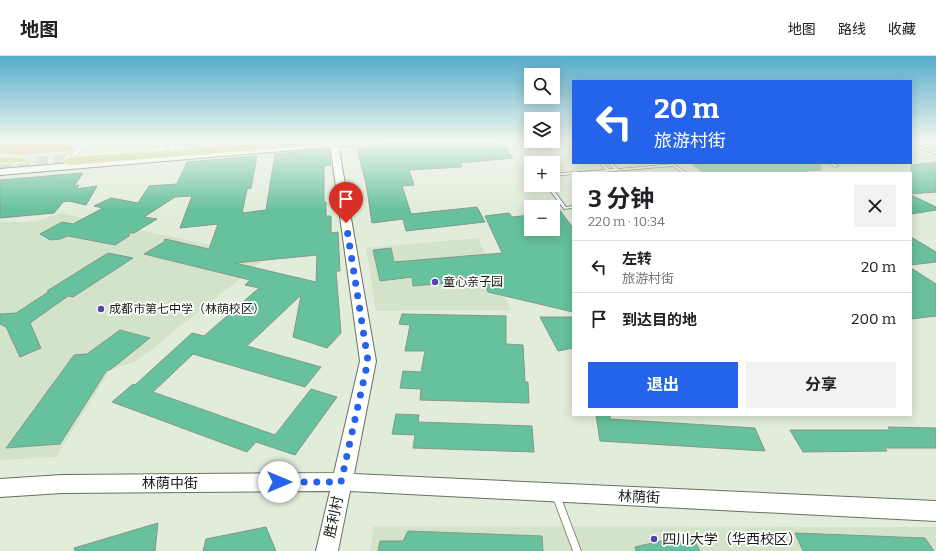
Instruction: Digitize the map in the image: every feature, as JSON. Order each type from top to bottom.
[{"type":"main road","points":[[1,170],[11,165]]},
{"type":"main road","points":[[41,165],[40,167],[43,168]]},
{"type":"main road","points":[[1,170],[76,165]]},
{"type":"street","name":"胜利村","points":[[327,551],[368,361],[331,165]]},
{"type":"street","name":"林荫中街","points":[[0,488],[62,484],[341,482]]},
{"type":"street","name":"林荫街","points":[[341,482],[936,511]]},
{"type":"lane","points":[[602,165],[608,170]]},
{"type":"lane","points":[[612,165],[617,170]]},
{"type":"lane","points":[[588,172],[664,165]]},
{"type":"lane","points":[[675,165],[684,172]]},
{"type":"lane","points":[[560,175],[572,174]]},
{"type":"lane","points":[[553,192],[565,208],[572,207]]},
{"type":"lane","points":[[555,493],[577,551]]},
{"type":"shaded area","points":[[807,165],[871,165],[816,170]]},
{"type":"shaded area","name":"成都市第七中学（林荫校区）","points":[[60,213],[267,257],[137,361],[110,370],[56,457],[0,460],[0,222],[35,222]]},
{"type":"shaded area","name":"童心亲子园","points":[[478,238],[511,310],[376,311],[366,248]]},
{"type":"shaded area","name":"四川大学（华西校区）","points":[[374,526],[936,527],[936,551],[370,551]]},
{"type":"building","points":[[186,165],[255,165],[251,188],[247,189],[242,213],[266,210],[273,165],[330,165],[324,166],[324,202],[326,202],[326,216],[331,216],[331,233],[338,232],[340,271],[336,271],[341,333],[327,348],[293,337],[301,295],[247,346],[321,367],[305,387],[193,354],[153,392],[275,435],[311,389],[337,397],[295,455],[256,442],[247,452],[112,402],[133,384],[135,385],[192,333],[204,336],[259,288],[245,285],[250,280],[144,254],[164,242],[165,239],[209,249],[218,224],[180,228],[192,196],[175,197],[144,217],[157,219],[134,233],[129,233],[129,236],[115,245],[68,236],[50,240],[40,234],[62,222],[73,224],[103,208],[94,206],[111,198],[138,203],[149,186],[177,184]],"holes":[[[317,255],[316,282],[235,263]]]},
{"type":"building","points":[[361,165],[461,165],[462,167],[409,170],[414,185],[402,186],[411,214],[477,207],[485,222],[406,231],[403,219],[372,223],[366,183]]},
{"type":"building","points":[[693,165],[820,165],[821,170],[806,171],[808,172],[703,172]]},
{"type":"building","points":[[911,165],[936,165],[936,192],[912,194]]},
{"type":"building","points":[[83,173],[74,186],[79,185],[76,189],[97,186],[86,205],[69,201],[63,202],[54,213],[0,218],[0,180]]},
{"type":"building","points":[[912,195],[936,207],[936,210],[912,214]]},
{"type":"building","points":[[560,210],[572,227],[572,312],[488,292],[484,280],[413,286],[412,277],[380,281],[373,250],[391,248],[394,262],[502,253],[485,216],[509,213],[512,217],[524,216],[524,236],[560,236]]},
{"type":"building","points":[[912,238],[936,252],[936,262],[912,265]]},
{"type":"building","points":[[108,253],[133,258],[73,297],[68,296],[30,323],[41,348],[20,357],[6,327],[0,324],[0,314],[16,313],[50,291],[47,291]]},
{"type":"building","points":[[912,269],[936,284],[936,316],[912,319]]},
{"type":"building","points":[[402,314],[506,316],[506,344],[523,345],[525,382],[528,382],[529,403],[420,400],[421,389],[400,388],[403,371],[421,372],[425,351],[405,351],[410,325],[399,324]]},
{"type":"building","points":[[540,317],[572,317],[572,348],[558,351]]},
{"type":"building","points":[[120,330],[150,338],[110,370],[107,370],[60,444],[6,448],[74,355],[87,354]]},
{"type":"building","points":[[396,414],[419,415],[418,422],[532,426],[534,452],[413,448],[415,435],[392,434]]},
{"type":"building","points":[[596,416],[610,416],[610,419],[755,428],[765,451],[600,441]]},
{"type":"building","points":[[888,427],[936,428],[936,448],[885,448],[887,451],[803,452],[790,430],[890,430]]},
{"type":"building","points":[[158,523],[155,551],[75,551],[74,548]]},
{"type":"building","points":[[266,527],[276,551],[203,551],[206,539]]},
{"type":"building","points":[[408,531],[542,536],[543,551],[378,551],[380,541],[403,541]]},
{"type":"building","points":[[795,533],[925,538],[934,551],[803,551]]},
{"type":"building","points":[[691,534],[700,551],[636,551],[635,547]]},
{"type":"tunnel","points":[[0,166],[9,165]]},
{"type":"place","name":"童心亲子园","points":[[435,282]]},
{"type":"place","name":"成都市第七中学（林荫校区）","points":[[101,309]]},
{"type":"place","name":"四川大学（华西校区）","points":[[654,539]]},
{"type":"route","points":[[279,482],[341,482],[368,361],[346,223]]}]
